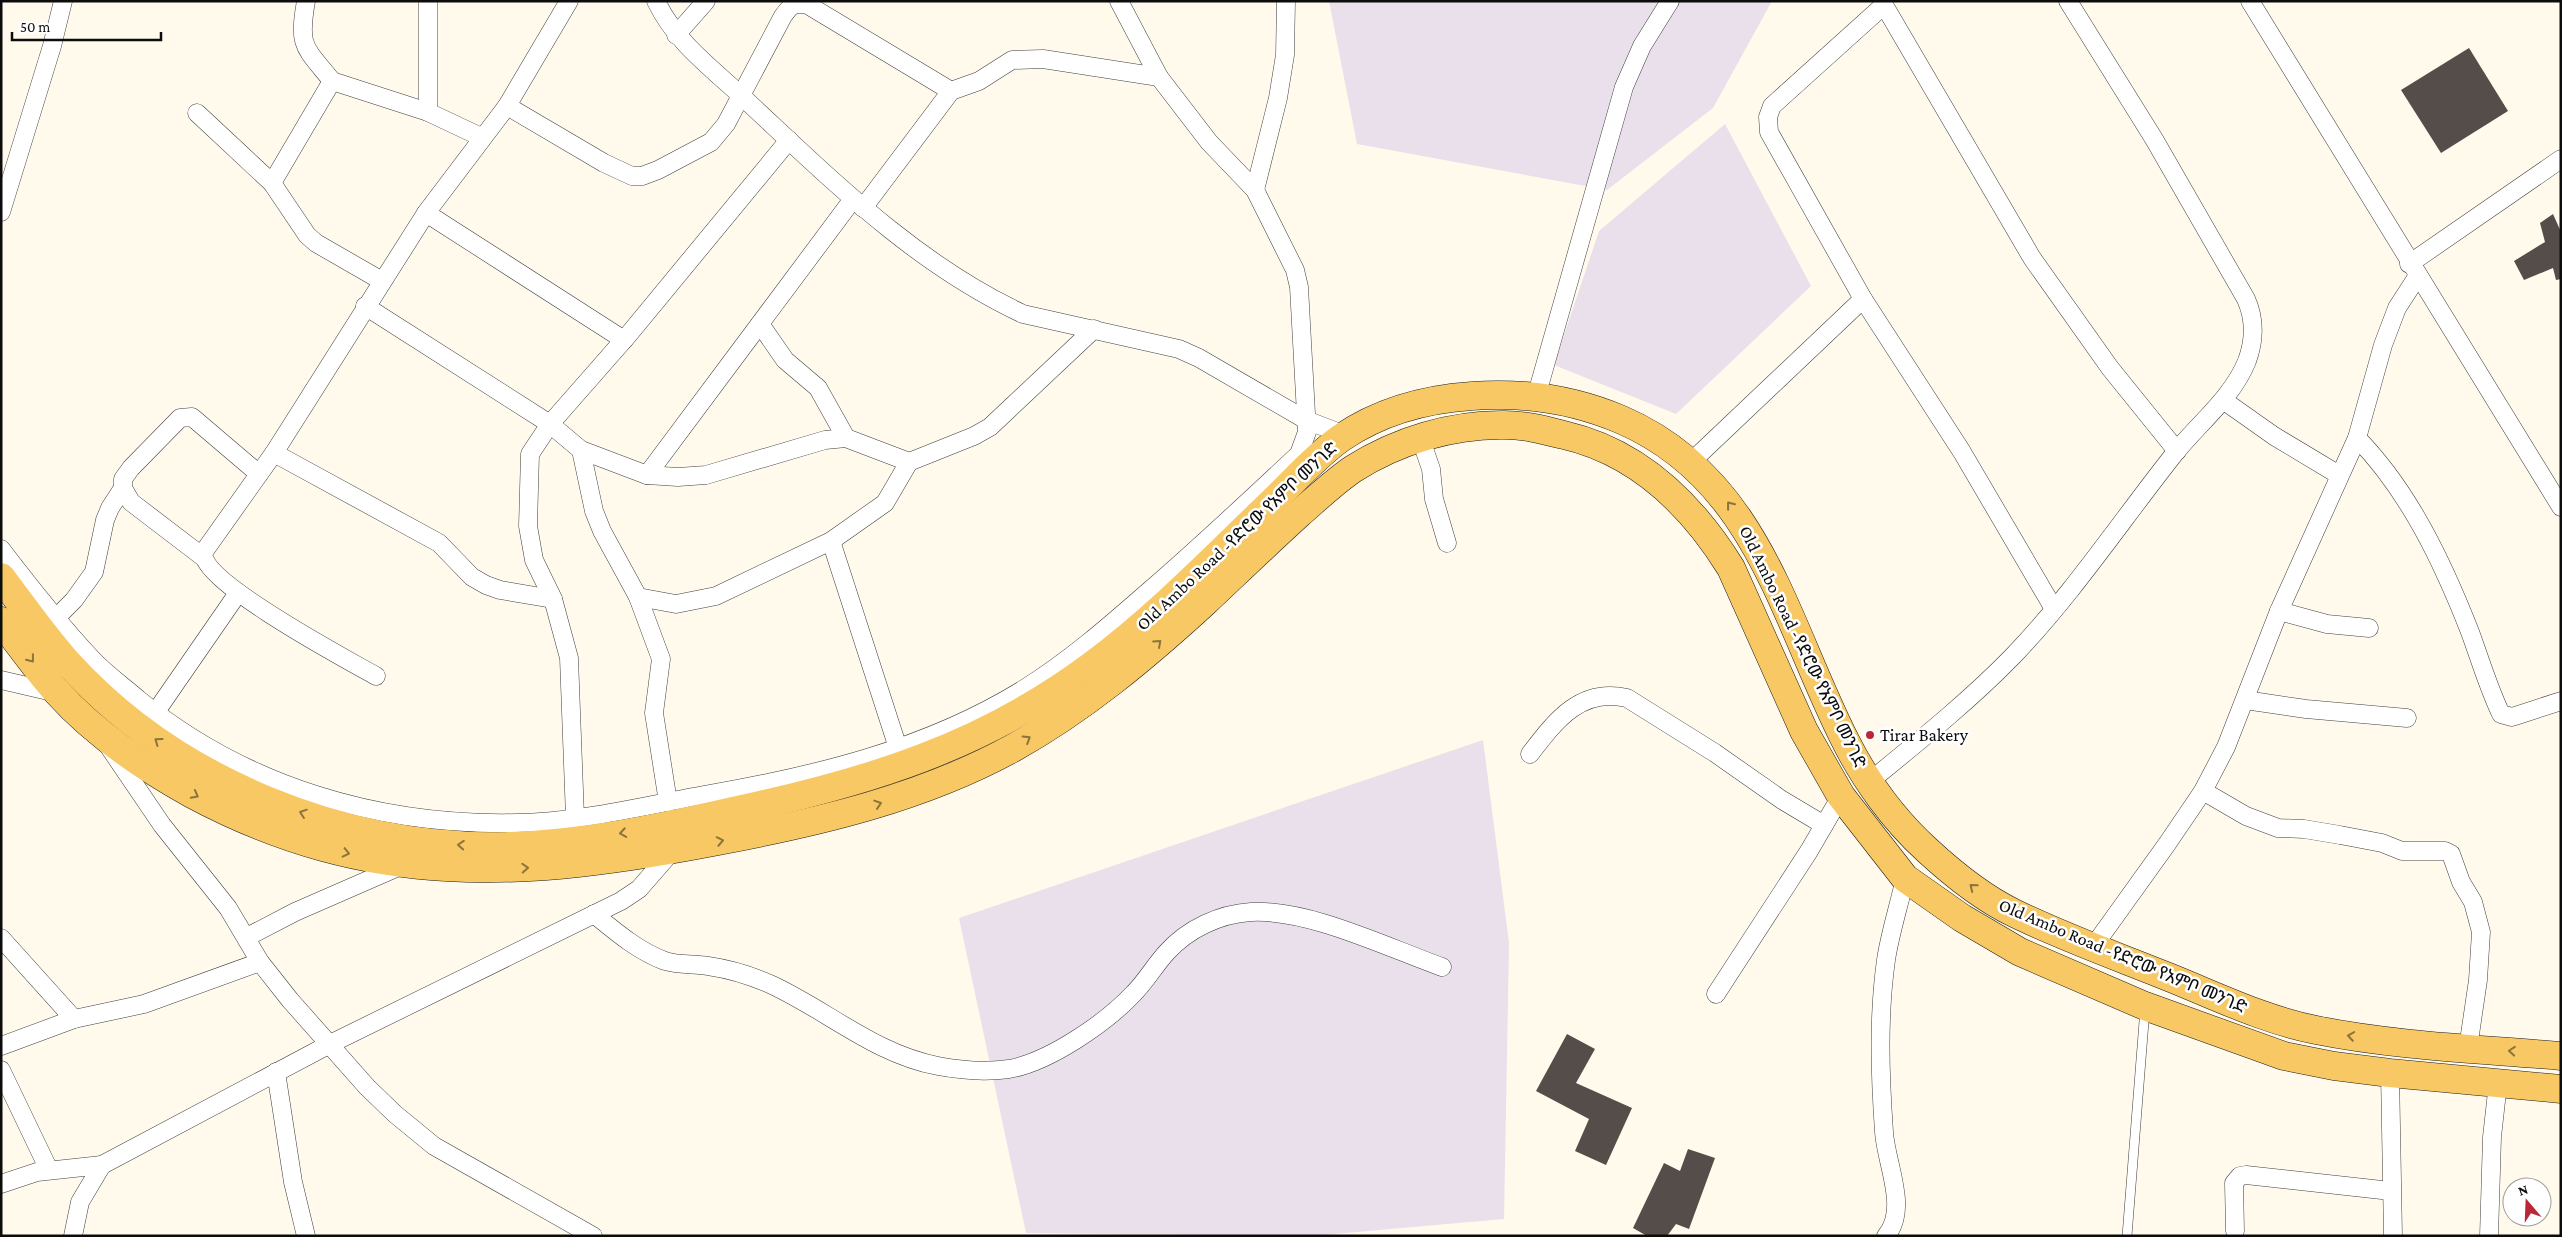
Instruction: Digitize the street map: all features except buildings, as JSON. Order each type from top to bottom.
[{"type":"main road","name":"Old Ambo Road -የድሮው የአምቦ መንገድ","points":[[1,577],[66,660],[99,693],[173,752],[223,779],[288,808],[356,829],[394,837],[472,846],[546,844],[671,826],[855,782],[933,756],[995,726],[1058,690],[1141,628],[1341,438],[1398,410],[1426,401],[1469,396],[1536,397],[1588,406],[1618,418],[1666,444],[1690,463],[1715,487],[1748,530],[1776,584],[1842,735],[1869,782],[1901,823],[1928,851],[1980,893],[2012,912],[2093,947],[2288,1024],[2390,1042],[2561,1056]]},
{"type":"main road","points":[[1426,401],[1428,435]]},
{"type":"main road","name":"Old Ambo Road -የድሮው የአምቦ መንገድ","points":[[1,621],[57,693],[94,725],[148,768],[238,818],[315,845],[405,864],[473,869],[549,867],[671,826],[774,831],[832,817],[908,794],[945,780],[1013,748],[1080,705],[1152,649],[1350,471],[1390,449],[1428,435],[1468,427],[1504,425],[1531,427],[1577,438],[1630,462],[1654,476],[1673,493],[1716,542],[1732,568],[1804,731],[1841,796],[1905,878],[1933,900],[2020,952],[2145,1006],[2284,1056],[2334,1066],[2390,1073],[2561,1089]]},
{"type":"main road","points":[[772,803],[774,831]]},
{"type":"main road","points":[[1933,900],[1952,870]]},
{"type":"street","points":[[1,212],[52,46],[63,1]]},
{"type":"street","points":[[306,1],[302,38],[305,46],[332,81],[428,112],[482,137]]},
{"type":"street","points":[[428,1],[428,112]]},
{"type":"street","points":[[203,557],[206,546],[274,453],[365,306],[426,213],[506,106],[569,1]]},
{"type":"street","points":[[656,1],[676,35],[701,62],[742,96],[858,204],[930,262],[1000,303],[1023,314],[1179,349],[1199,358],[1341,438]]},
{"type":"street","points":[[676,35],[706,1]]},
{"type":"street","points":[[1,549],[94,662],[155,713],[192,737],[289,788],[338,802],[402,815],[480,823],[522,823],[575,817],[671,826],[808,775],[898,748],[972,717],[1022,690],[1067,659],[1183,561],[1299,454],[1305,442],[1306,420],[1299,287],[1295,270],[1255,190],[1209,142],[1159,77],[1119,1]]},
{"type":"street","points":[[1255,190],[1278,98],[1285,54],[1286,1]]},
{"type":"street","points":[[1536,397],[1624,87],[1642,46],[1670,1]]},
{"type":"street","points":[[1869,782],[1966,701],[2012,657],[2054,609],[2177,451],[2223,400],[2246,363],[2251,348],[2252,312],[2154,139],[2068,1]]},
{"type":"street","points":[[2250,1],[2413,271],[2561,507]]},
{"type":"street","points":[[506,106],[585,154],[632,176],[658,170],[711,142],[726,124],[783,16],[792,5],[798,3],[808,4],[951,91]]},
{"type":"street","points":[[2054,609],[1962,452],[1863,299],[1769,132],[1768,118],[1772,106],[1883,3],[2032,258],[2110,368],[2177,451]]},
{"type":"street","points":[[647,475],[760,324],[951,91],[979,81],[1012,60],[1031,58],[1159,77]]},
{"type":"street","points":[[272,182],[332,81]]},
{"type":"street","points":[[198,113],[272,182],[306,235],[316,243],[382,282]]},
{"type":"street","points":[[575,817],[569,658],[553,599],[534,560],[528,526],[530,454],[550,424],[624,340],[789,140]]},
{"type":"street","points":[[2093,947],[2136,890],[2203,791],[2226,747],[2279,611],[2357,438],[2382,345],[2413,271],[2561,159]]},
{"type":"street","points":[[426,213],[624,340]]},
{"type":"street","points":[[1690,463],[1863,299]]},
{"type":"street","points":[[365,306],[550,424],[581,450],[647,475],[678,477],[706,475],[825,440],[846,438],[909,462]]},
{"type":"street","points":[[760,324],[785,360],[818,388],[846,438]]},
{"type":"street","points":[[638,596],[676,604],[716,596],[831,541],[885,503],[909,462],[974,436],[990,427],[1094,329]]},
{"type":"street","points":[[2223,400],[2274,436],[2339,475]]},
{"type":"street","points":[[260,474],[192,416],[186,416],[180,418],[131,468],[123,479],[123,488],[131,502],[203,557],[238,593],[299,633],[376,676]]},
{"type":"street","points":[[1428,435],[1436,508],[1447,543]]},
{"type":"street","points":[[1299,454],[1341,438]]},
{"type":"street","points":[[2357,438],[2391,476],[2411,508],[2469,630],[2501,714],[2512,717],[2561,700]]},
{"type":"street","points":[[1,1184],[49,1170],[102,1165],[330,1044],[594,914],[639,888],[671,826],[654,713],[661,658],[638,596],[602,532],[594,511],[581,450]]},
{"type":"street","points":[[274,453],[439,543],[472,576],[486,585],[500,590],[553,599]]},
{"type":"street","points":[[56,618],[74,600],[94,572],[110,508],[123,488]]},
{"type":"street","points":[[831,541],[898,748]]},
{"type":"street","points":[[155,713],[238,593]]},
{"type":"street","points":[[2279,611],[2327,624],[2369,628]]},
{"type":"street","points":[[1,680],[57,693]]},
{"type":"street","points":[[1530,754],[1557,719],[1588,699],[1613,695],[1627,698],[1715,753],[1782,800],[1824,825]]},
{"type":"street","points":[[2245,700],[2306,710],[2407,718]]},
{"type":"street","points":[[94,725],[162,825],[209,882],[247,937],[260,962],[290,1000],[374,1094],[434,1146],[593,1236]]},
{"type":"street","points":[[2203,791],[2246,816],[2278,828],[2304,829],[2382,843],[2402,851],[2445,851],[2451,854],[2461,882],[2473,902],[2481,932],[2478,980],[2468,1048]]},
{"type":"street","points":[[1716,994],[1841,796]]},
{"type":"street","points":[[247,937],[296,912],[405,864]]},
{"type":"street","points":[[1886,1236],[1893,1226],[1895,1201],[1884,1135],[1880,1023],[1886,958],[1905,878]]},
{"type":"street","points":[[594,914],[626,940],[667,962],[712,967],[763,981],[876,1044],[910,1060],[940,1067],[1010,1069],[1064,1046],[1106,1019],[1132,995],[1167,952],[1183,938],[1207,923],[1249,912],[1278,913],[1314,920],[1442,967]]},
{"type":"street","points":[[1,938],[74,1019]]},
{"type":"street","points":[[1,1046],[74,1019],[144,1004],[260,962]]},
{"type":"street","points":[[1,1070],[49,1170]]},
{"type":"street","points":[[276,1072],[293,1182],[306,1236]]},
{"type":"street","points":[[2390,1073],[2393,1236]]},
{"type":"street","points":[[2489,1236],[2492,1137],[2498,1083]]},
{"type":"street","points":[[73,1236],[80,1202],[102,1165]]},
{"type":"street","points":[[2235,1231],[2234,1183],[2240,1176],[2251,1174],[2391,1191]]},
{"type":"lane","points":[[2127,1236],[2145,1006]]},
{"type":"shaded area","points":[[1329,1],[1772,1],[1713,108],[1607,190],[1357,144]]},
{"type":"shaded area","points":[[1725,124],[1811,286],[1676,414],[1554,365],[1599,231]]},
{"type":"shaded area","points":[[1483,740],[1509,943],[1504,1219],[1311,1236],[1026,1233],[959,918]]},
{"type":"place","name":"Tirar Bakery","points":[[1870,735]]}]
